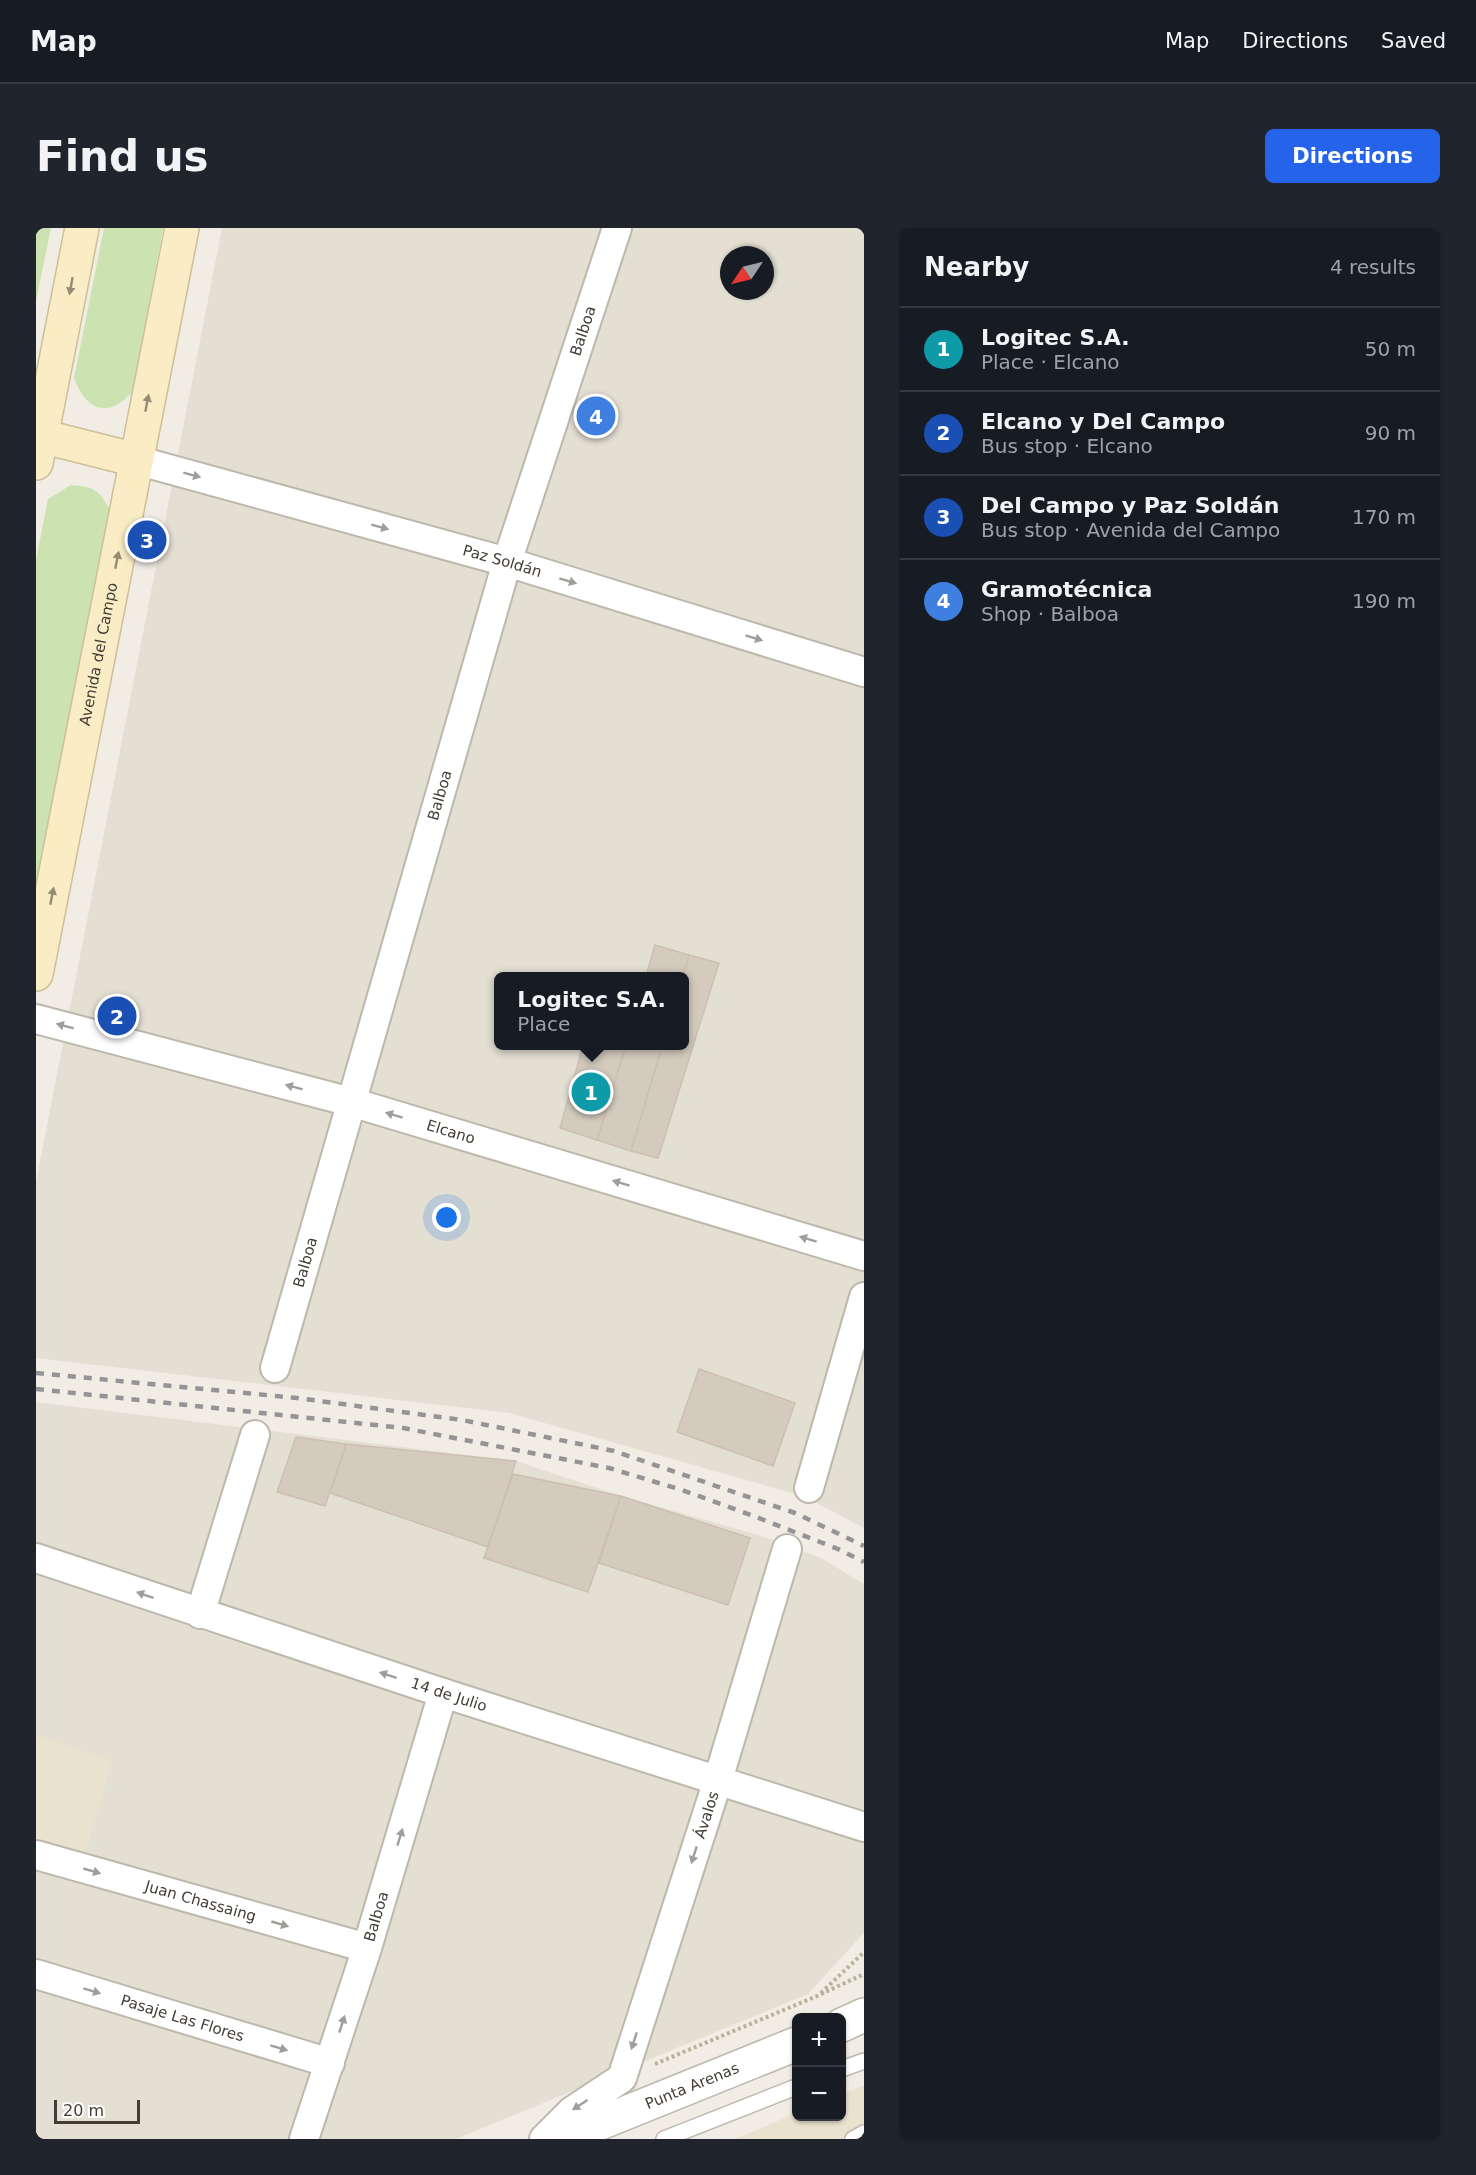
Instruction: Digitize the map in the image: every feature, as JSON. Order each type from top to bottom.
[{"type":"main road","points":[[82,228],[38,449],[136,460]]},
{"type":"main road","name":"Avenida del Campo","points":[[37,967],[182,228]]},
{"type":"street","name":"Balboa","points":[[275,1368],[507,562],[616,228]]},
{"type":"street","name":"Paz Soldán","points":[[136,460],[507,562],[864,672]]},
{"type":"street","name":"Elcano","points":[[36,1018],[351,1102],[864,1256]]},
{"type":"street","points":[[809,1488],[864,1297]]},
{"type":"street","points":[[200,1614],[255,1434]]},
{"type":"street","name":"Ávalos","points":[[622,2078],[718,1780],[787,1549]]},
{"type":"street","name":"14 de Julio","points":[[36,1558],[443,1693],[864,1827]]},
{"type":"street","name":"Balboa","points":[[304,2139],[367,1948],[443,1693]]},
{"type":"street","name":"Juan Chassaing","points":[[36,1855],[367,1948]]},
{"type":"street","name":"Pasaje Las Flores","points":[[36,1974],[330,2063]]},
{"type":"street","points":[[846,2023],[864,2015]]},
{"type":"street","name":"Punta Arenas","points":[[554,2139],[596,2134],[792,2046]]},
{"type":"street","points":[[544,2139],[572,2111],[622,2078]]},
{"type":"lane","points":[[846,2068],[864,2061]]},
{"type":"lane","points":[[664,2139],[792,2089]]},
{"type":"lane","points":[[853,2139],[864,2133]]},
{"type":"path","points":[[817,1996],[864,1952]]},
{"type":"path","points":[[622,2078],[864,1974]]},
{"type":"shaded area","points":[[222,228],[864,228],[864,1528],[803,1496],[509,1413],[36,1358],[36,1182]]},
{"type":"shaded area","points":[[36,1402],[516,1461],[621,1496],[755,1534],[821,1558],[864,1584],[864,1933],[808,1994],[456,2139],[36,2139]]},
{"type":"shaded area","points":[[36,1736],[112,1760],[82,1865],[36,1851]]},
{"type":"shaded area","points":[[864,2085],[864,2139],[736,2139],[792,2115],[792,2121],[846,2121],[846,2092]]},
{"type":"green space","points":[[36,228],[51,228],[36,301]]},
{"type":"green space","points":[[104,228],[163,228],[133,391],[115,406],[99,408],[85,398],[74,378]]},
{"type":"green space","points":[[71,485],[95,490],[110,510],[36,886],[36,560],[48,499]]},
{"type":"building","points":[[655,945],[689,955],[684,972],[647,972]]},
{"type":"building","points":[[689,955],[719,963],[658,1158],[631,1151],[661,1050],[689,1050],[689,972],[684,972]]},
{"type":"building","points":[[582,1050],[625,1050],[597,1140],[560,1128]]},
{"type":"building","points":[[625,1050],[661,1050],[631,1151],[597,1140]]},
{"type":"building","points":[[699,1369],[795,1403],[773,1466],[677,1432]]},
{"type":"building","points":[[296,1437],[346,1444],[325,1506],[277,1492]]},
{"type":"building","points":[[346,1444],[516,1461],[488,1547],[330,1493]]},
{"type":"building","points":[[513,1474],[621,1496],[588,1592],[484,1558]]},
{"type":"building","points":[[621,1496],[750,1538],[728,1605],[599,1563]]},
{"type":"railway","points":[[36,1373],[297,1398],[462,1420],[614,1451],[795,1513],[864,1546]]},
{"type":"railway","points":[[36,1389],[403,1428],[609,1468],[682,1490],[751,1515],[838,1549],[864,1562]]},
{"type":"place","name":"Gramotécnica","points":[[596,416]]},
{"type":"place","name":"Del Campo y Paz Soldán","points":[[147,540]]},
{"type":"place","name":"Elcano y Del Campo","points":[[117,1016]]},
{"type":"place","name":"Logitec S.A.","points":[[591,1092]]}]
